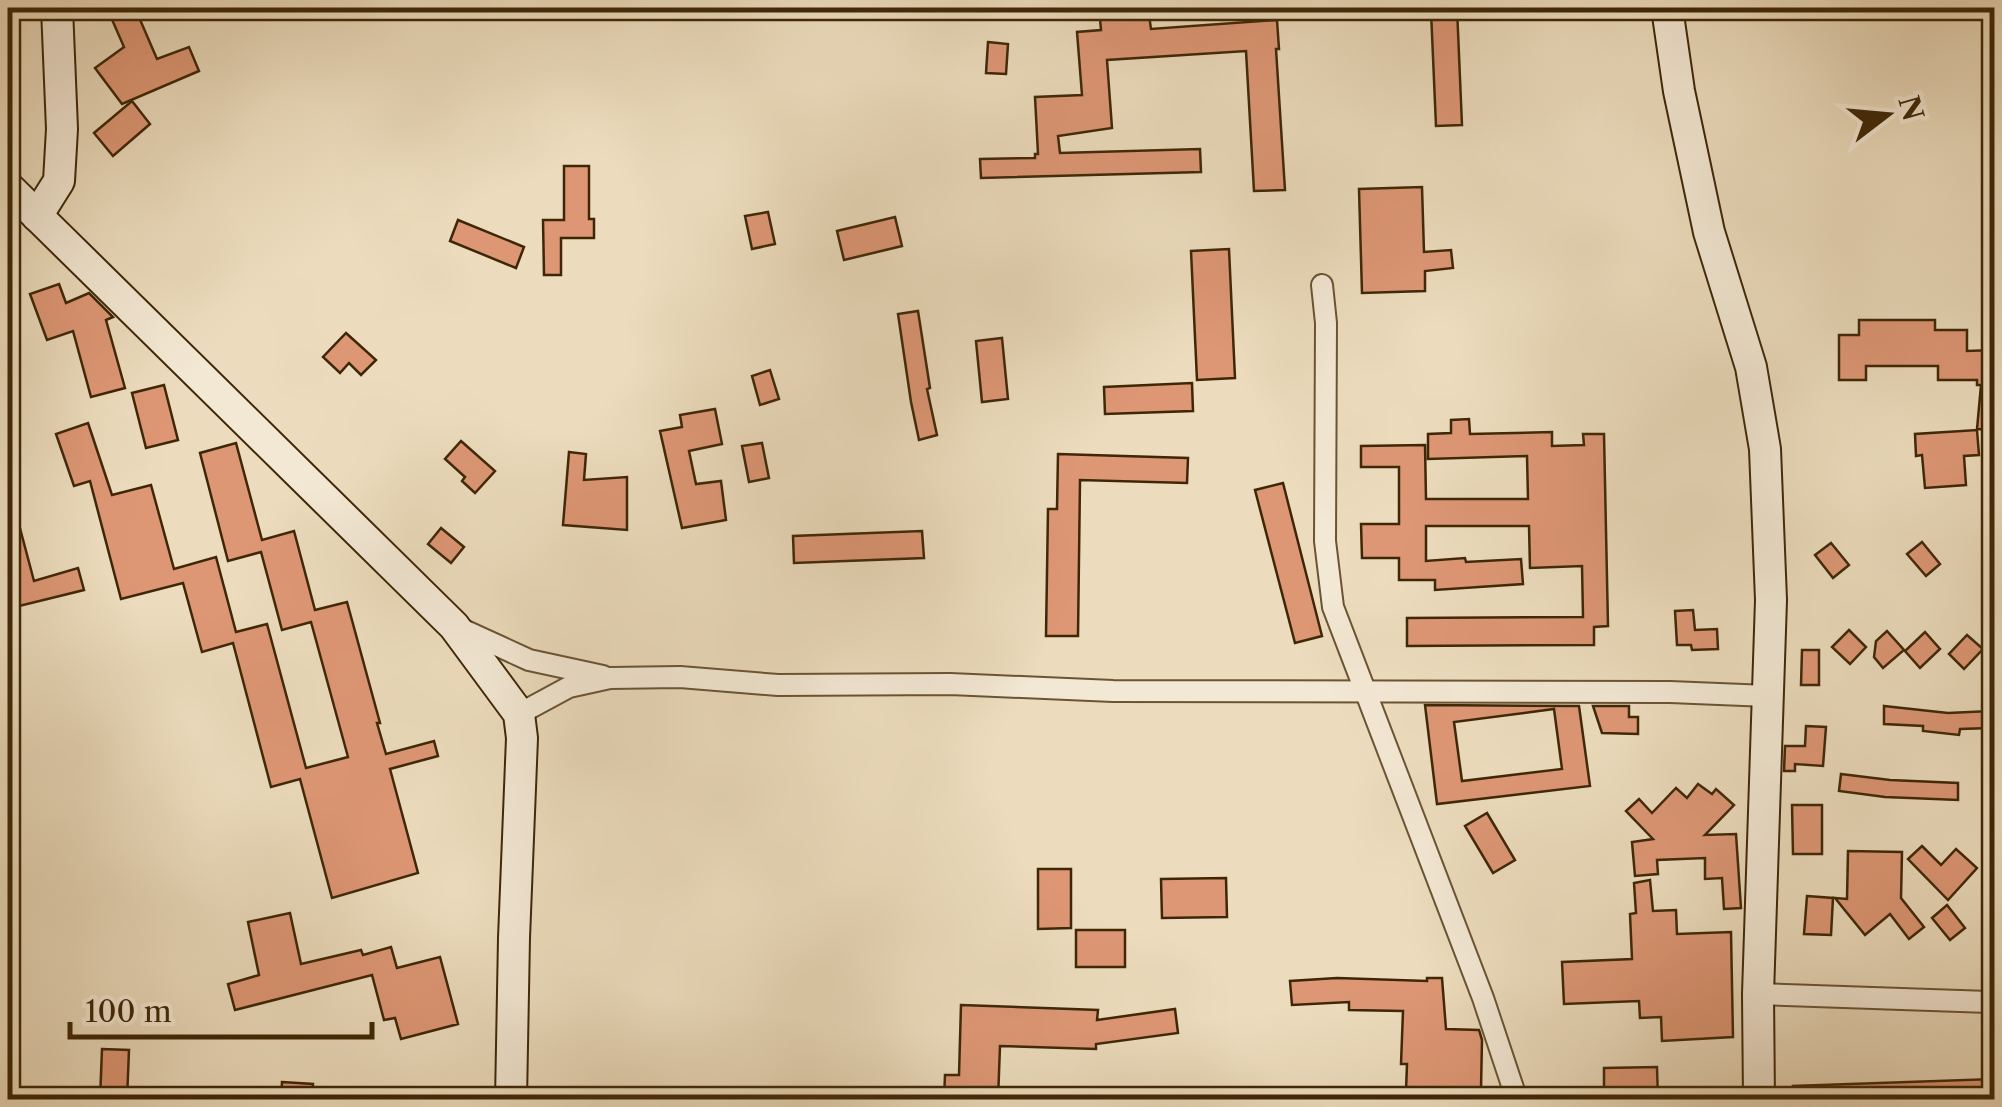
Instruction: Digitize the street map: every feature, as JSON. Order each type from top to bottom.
[{"type":"street","points":[[38,216],[59,180],[62,129],[57,8]]},
{"type":"street","points":[[1667,8],[1679,91],[1709,232],[1751,367],[1765,449],[1771,600],[1758,994],[1759,1100]]},
{"type":"street","points":[[8,187],[454,626],[519,714],[522,738],[511,1100]]},
{"type":"street","points":[[1322,285],[1326,323],[1325,541],[1333,608],[1483,998],[1517,1100]]},
{"type":"street","points":[[454,626],[529,660],[610,678]]},
{"type":"street","points":[[519,714],[569,687],[610,678],[1113,691],[1670,692],[1768,696]]},
{"type":"street","points":[[1758,994],[1994,1000]]},
{"type":"building","points":[[107,8],[135,8],[157,59],[189,47],[199,71],[122,104],[95,68],[124,47]]},
{"type":"building","points":[[1099,8],[1148,8],[1151,29],[1277,20],[1285,190],[1254,191],[1246,51],[1107,60],[1112,128],[1058,136],[1060,153],[1200,149],[1201,172],[981,178],[980,159],[1035,158],[1038,154],[1035,97],[1082,95],[1077,32],[1101,30]]},
{"type":"building","points":[[1457,8],[1462,125],[1436,126],[1431,11]]},
{"type":"building","points":[[988,42],[1008,44],[1006,74],[986,73]]},
{"type":"building","points":[[132,101],[150,124],[113,156],[94,133]]},
{"type":"building","points":[[564,166],[589,166],[589,219],[594,219],[594,238],[561,238],[561,275],[544,275],[543,220],[564,220]]},
{"type":"building","points":[[1422,187],[1424,252],[1451,250],[1453,268],[1425,271],[1425,291],[1362,293],[1359,189]]},
{"type":"building","points":[[768,212],[775,244],[752,249],[745,216]]},
{"type":"building","points":[[895,217],[902,246],[844,260],[837,231]]},
{"type":"building","points":[[458,220],[524,247],[516,268],[450,241]]},
{"type":"building","points":[[1229,249],[1235,378],[1197,380],[1191,251]]},
{"type":"building","points":[[59,284],[66,303],[89,293],[113,317],[106,320],[125,388],[91,397],[73,331],[47,340],[30,294]]},
{"type":"building","points":[[918,311],[937,435],[919,440],[898,314]]},
{"type":"building","points":[[1859,320],[1935,320],[1935,330],[1967,330],[1967,351],[1994,350],[1994,430],[1977,429],[1981,385],[1977,385],[1977,380],[1938,380],[1938,366],[1866,366],[1866,380],[1839,380],[1839,335],[1859,335]]},
{"type":"building","points":[[346,333],[376,360],[361,375],[349,363],[340,373],[323,357]]},
{"type":"building","points":[[1002,338],[1008,399],[982,402],[976,341]]},
{"type":"building","points":[[770,370],[779,399],[760,405],[752,376]]},
{"type":"building","points":[[1192,383],[1193,411],[1105,414],[1104,387]]},
{"type":"building","points":[[164,385],[178,440],[146,448],[132,393]]},
{"type":"building","points":[[715,409],[722,444],[689,451],[696,484],[721,481],[726,520],[682,528],[660,431],[682,427],[680,415]]},
{"type":"building","points":[[1469,419],[1470,434],[1552,432],[1552,446],[1584,445],[1583,434],[1604,434],[1608,626],[1594,627],[1594,645],[1407,646],[1407,618],[1583,617],[1582,566],[1530,568],[1529,526],[1426,526],[1426,561],[1521,559],[1523,584],[1435,590],[1435,580],[1399,580],[1399,558],[1362,558],[1361,524],[1399,524],[1399,467],[1361,467],[1361,446],[1425,445],[1426,499],[1528,499],[1527,456],[1428,459],[1428,434],[1451,433],[1451,420]]},
{"type":"building","points":[[88,423],[112,495],[151,485],[174,569],[216,557],[236,632],[267,624],[306,768],[348,757],[311,622],[282,630],[261,552],[228,561],[200,453],[236,443],[262,540],[294,531],[315,610],[347,602],[386,754],[434,741],[438,756],[390,769],[418,873],[332,898],[300,779],[271,787],[233,643],[202,652],[183,583],[121,599],[90,481],[74,486],[56,434]]},
{"type":"building","points":[[1977,430],[1979,455],[1964,456],[1966,485],[1925,488],[1922,455],[1916,456],[1915,434]]},
{"type":"building","points":[[461,441],[495,471],[475,493],[462,481],[465,477],[445,459]]},
{"type":"building","points":[[762,443],[769,478],[749,482],[742,446]]},
{"type":"building","points":[[569,452],[586,454],[584,480],[627,477],[627,530],[563,525]]},
{"type":"building","points":[[1058,454],[1188,458],[1187,483],[1080,480],[1078,636],[1046,636],[1048,509],[1057,509]]},
{"type":"building","points":[[1283,483],[1322,636],[1295,643],[1255,490]]},
{"type":"building","points":[[13,502],[34,581],[78,568],[84,590],[11,608],[8,503]]},
{"type":"building","points":[[441,528],[464,547],[451,563],[428,544]]},
{"type":"building","points":[[922,531],[924,558],[794,563],[793,536]]},
{"type":"building","points":[[1922,542],[1940,564],[1926,576],[1907,554]]},
{"type":"building","points":[[1831,543],[1849,565],[1833,578],[1815,555]]},
{"type":"building","points":[[1693,610],[1695,630],[1717,629],[1718,649],[1692,650],[1691,645],[1677,645],[1675,611]]},
{"type":"building","points":[[1849,630],[1866,647],[1850,664],[1832,647]]},
{"type":"building","points":[[1887,631],[1904,650],[1883,668],[1874,657],[1876,641]]},
{"type":"building","points":[[1925,632],[1940,649],[1920,668],[1905,651]]},
{"type":"building","points":[[1967,635],[1983,649],[1964,669],[1949,654]]},
{"type":"building","points":[[1802,650],[1819,650],[1819,685],[1801,685]]},
{"type":"building","points":[[1425,705],[1579,706],[1590,786],[1437,804]],"holes":[[[1554,709],[1562,769],[1462,781],[1454,722]]]},
{"type":"building","points":[[1593,706],[1629,706],[1629,717],[1638,717],[1638,734],[1602,733]]},
{"type":"building","points":[[1884,706],[1948,713],[1990,711],[1991,728],[1960,729],[1959,735],[1923,731],[1923,726],[1884,724]]},
{"type":"building","points":[[1806,726],[1826,727],[1823,766],[1795,764],[1795,771],[1784,771],[1785,746],[1805,746]]},
{"type":"building","points":[[1841,774],[1958,783],[1958,800],[1839,791]]},
{"type":"building","points":[[1698,784],[1712,794],[1716,789],[1734,805],[1705,835],[1736,834],[1741,908],[1724,909],[1722,878],[1705,879],[1705,858],[1657,860],[1658,874],[1635,876],[1632,842],[1653,839],[1626,811],[1639,799],[1652,813],[1676,788],[1687,798]]},
{"type":"building","points":[[1792,805],[1822,805],[1822,854],[1793,854]]},
{"type":"building","points":[[1487,813],[1515,860],[1493,873],[1465,826]]},
{"type":"building","points":[[1922,846],[1941,865],[1956,849],[1977,868],[1948,900],[1908,859]]},
{"type":"building","points":[[1848,851],[1902,852],[1901,898],[1924,927],[1909,939],[1890,914],[1865,935],[1835,898],[1847,899]]},
{"type":"building","points":[[1038,869],[1071,869],[1071,928],[1038,929]]},
{"type":"building","points":[[1226,878],[1227,917],[1162,918],[1161,879]]},
{"type":"building","points":[[1650,880],[1653,911],[1676,910],[1677,934],[1731,932],[1733,1037],[1662,1041],[1661,1017],[1640,1018],[1639,1001],[1564,1004],[1562,962],[1632,959],[1630,914],[1636,913],[1634,883]]},
{"type":"building","points":[[1807,896],[1833,898],[1831,935],[1804,934]]},
{"type":"building","points":[[1947,905],[1965,928],[1950,940],[1932,918]]},
{"type":"building","points":[[290,913],[301,964],[391,947],[397,968],[440,957],[458,1024],[401,1039],[395,1018],[384,1020],[372,975],[235,1010],[228,984],[259,975],[248,922]]},
{"type":"building","points":[[1076,930],[1125,930],[1125,967],[1076,967]]},
{"type":"building","points":[[1442,978],[1446,1029],[1479,1030],[1481,1089],[1406,1091],[1407,1064],[1401,1064],[1403,1011],[1349,1010],[1349,1002],[1292,1005],[1290,981]]},
{"type":"building","points":[[961,1005],[1098,1010],[1097,1020],[1175,1009],[1178,1033],[1096,1044],[1096,1049],[1000,1046],[998,1100],[944,1100],[945,1075],[959,1075]]},
{"type":"building","points":[[102,1049],[129,1050],[127,1100],[100,1100]]},
{"type":"building","points":[[1657,1067],[1658,1100],[1604,1100],[1604,1068]]},
{"type":"building","points":[[1994,1079],[1994,1100],[1794,1100],[1793,1086]]},
{"type":"building","points":[[282,1082],[313,1084],[312,1100],[281,1100]]}]
